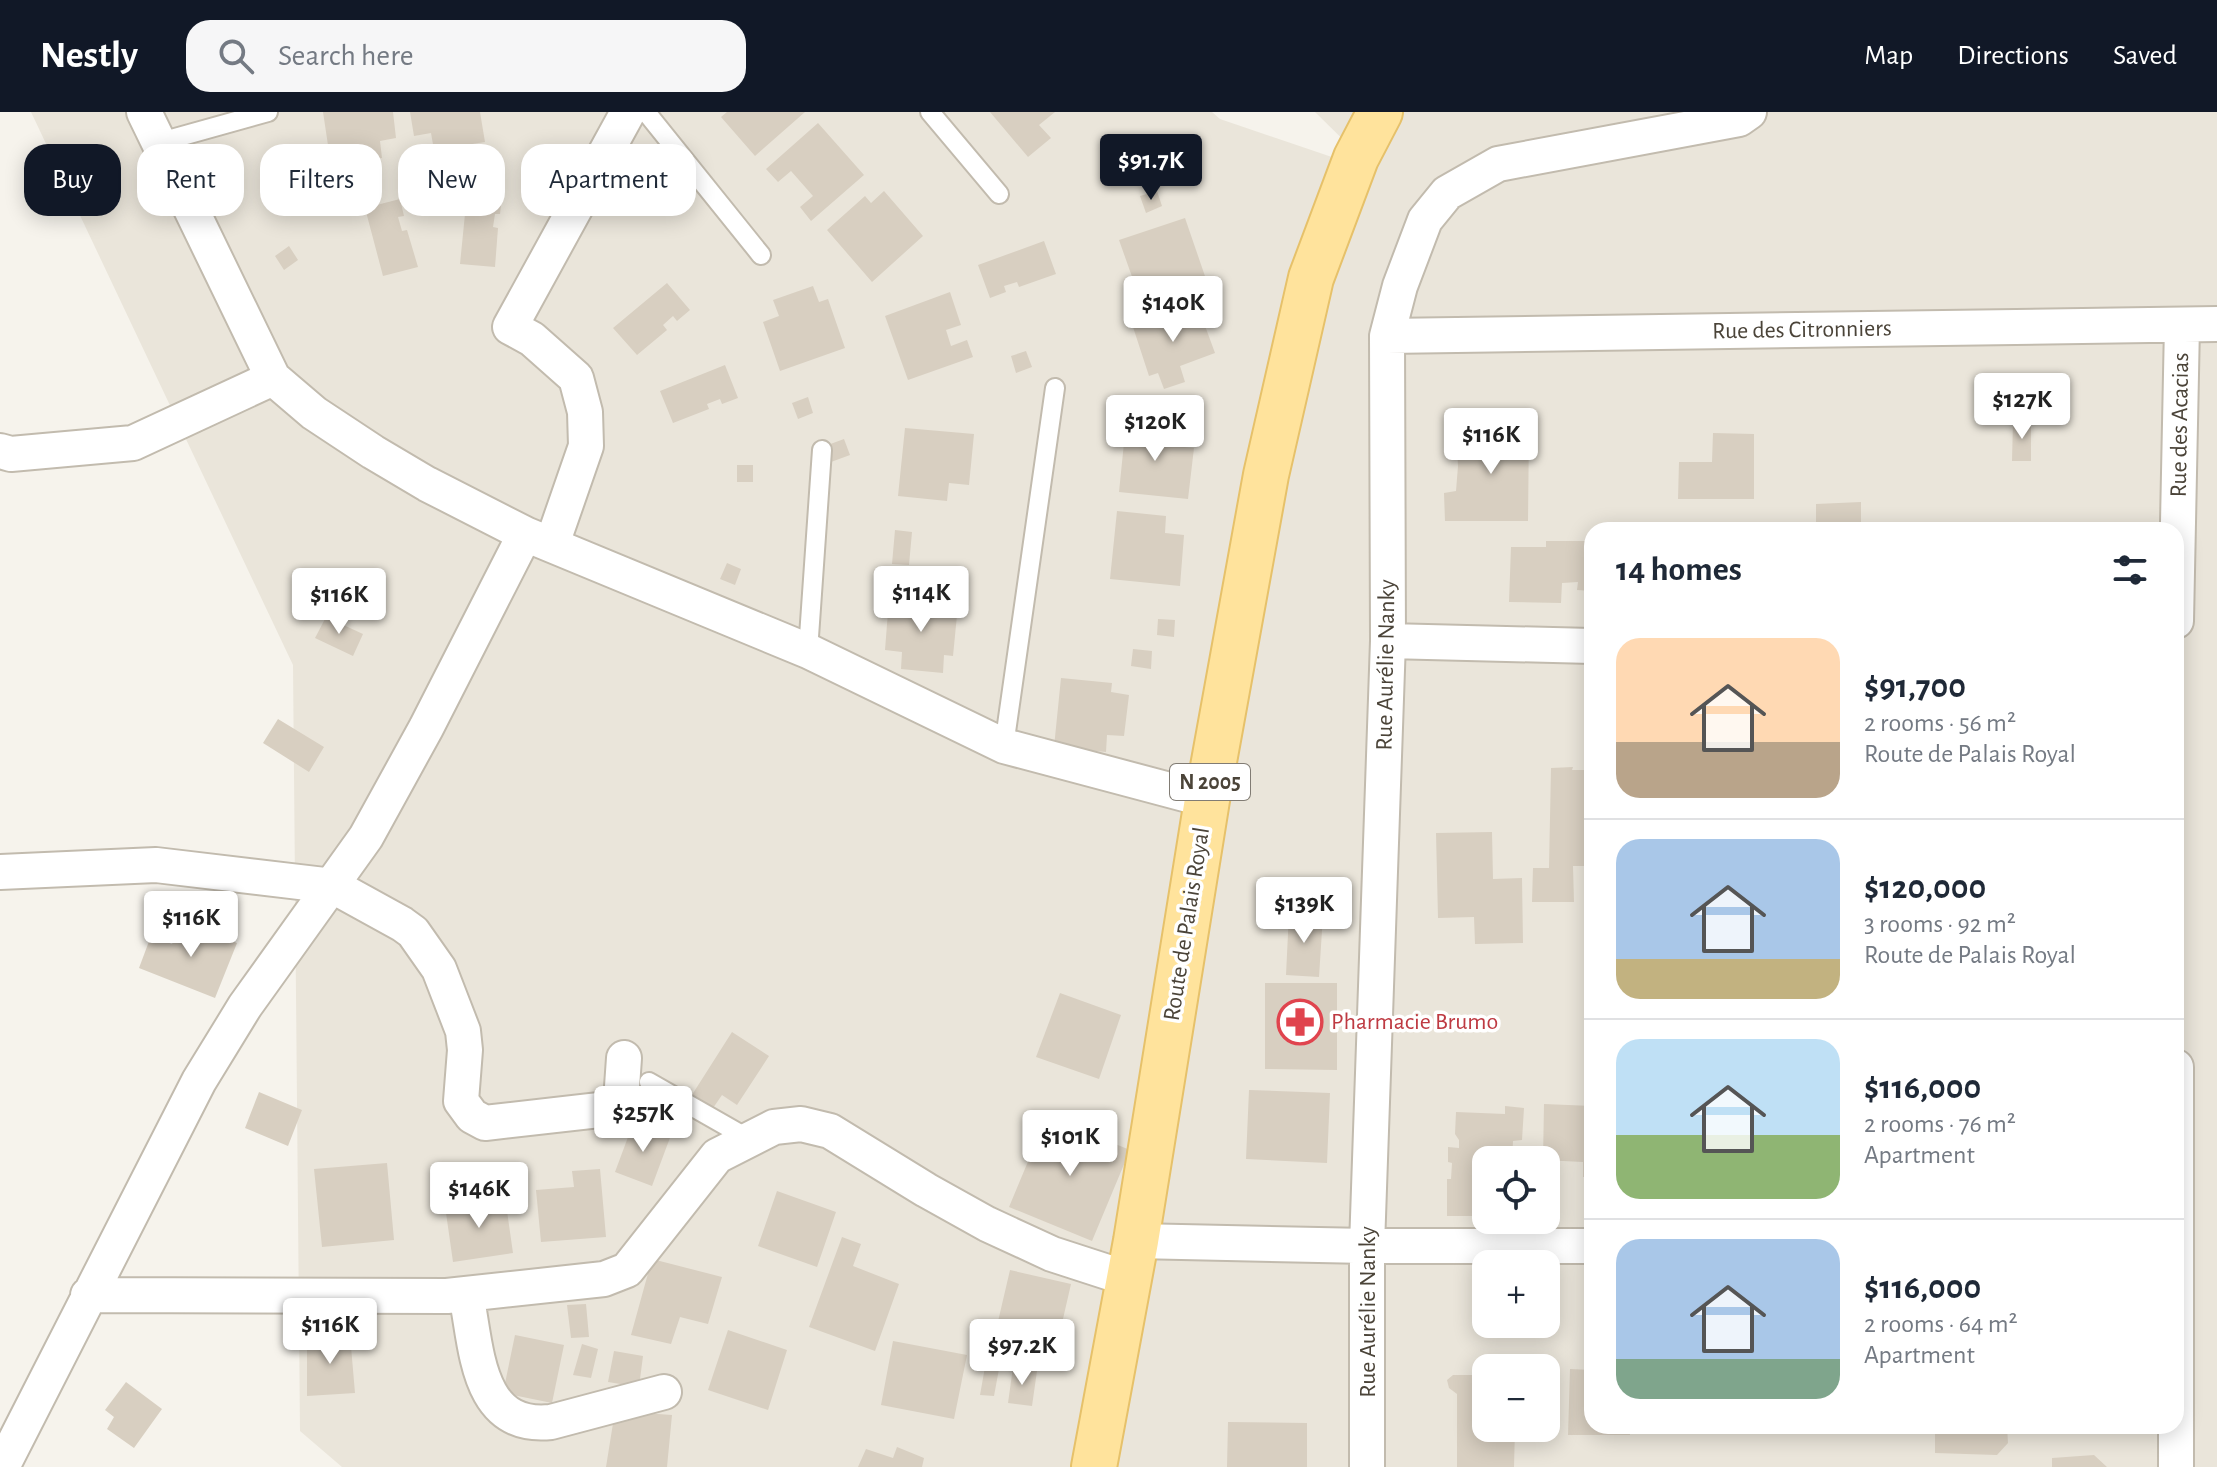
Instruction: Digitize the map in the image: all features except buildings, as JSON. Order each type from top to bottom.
[{"type":"main road","name":"Route de Palais Royal","points":[[1094,1467],[1133,1260],[1207,800],[1266,475],[1311,278],[1356,158],[1380,112]]},
{"type":"street","points":[[144,112],[273,378],[314,413],[373,452],[427,484],[539,539],[808,651],[1004,746],[1207,800]]},
{"type":"street","points":[[2,1467],[199,1081],[245,1006],[366,837],[539,539],[586,446],[585,412],[576,378],[532,339],[510,327],[628,112]]},
{"type":"street","name":"Rue Aurélie Nanky","points":[[1367,1467],[1367,1246],[1388,641],[1387,336],[1400,286],[1425,220],[1447,193],[1469,178],[1498,164],[1739,119],[1749,112]]},
{"type":"street","name":"Rue des Citronniers","points":[[1387,336],[2217,324]]},
{"type":"street","name":"Rue des Acacias","points":[[2178,522],[2182,325]]},
{"type":"street","points":[[0,451],[11,454],[133,443],[273,378]]},
{"type":"street","points":[[1388,641],[1584,646]]},
{"type":"street","points":[[0,872],[156,865],[333,886],[413,932],[439,969],[463,1031],[465,1050],[461,1101],[472,1116],[485,1123],[617,1108],[621,1101],[624,1058]]},
{"type":"street","points":[[88,1295],[447,1296],[604,1279],[627,1270],[717,1156],[774,1127],[801,1124],[830,1131],[987,1224],[1052,1254],[1133,1260],[1367,1246],[1584,1246]]},
{"type":"street","points":[[466,1294],[486,1390],[505,1414],[533,1424],[551,1422],[664,1392]]},
{"type":"street","points":[[2176,1434],[2176,1467]]},
{"type":"lane","points":[[157,143],[268,112]]},
{"type":"lane","points":[[646,112],[761,255]]},
{"type":"lane","points":[[930,112],[999,194]]},
{"type":"lane","points":[[1004,746],[1055,388]]},
{"type":"lane","points":[[808,651],[822,450]]},
{"type":"lane","points":[[649,1082],[749,1139]]},
{"type":"shaded area","points":[[31,112],[1212,112],[1220,119],[1376,172],[1315,112],[2217,112],[2217,1467],[342,1467],[300,1431],[293,665],[80,216],[121,216],[121,144],[46,144]]},
{"type":"place","name":"Pharmacie Brumo","points":[[1300,1022]]}]
